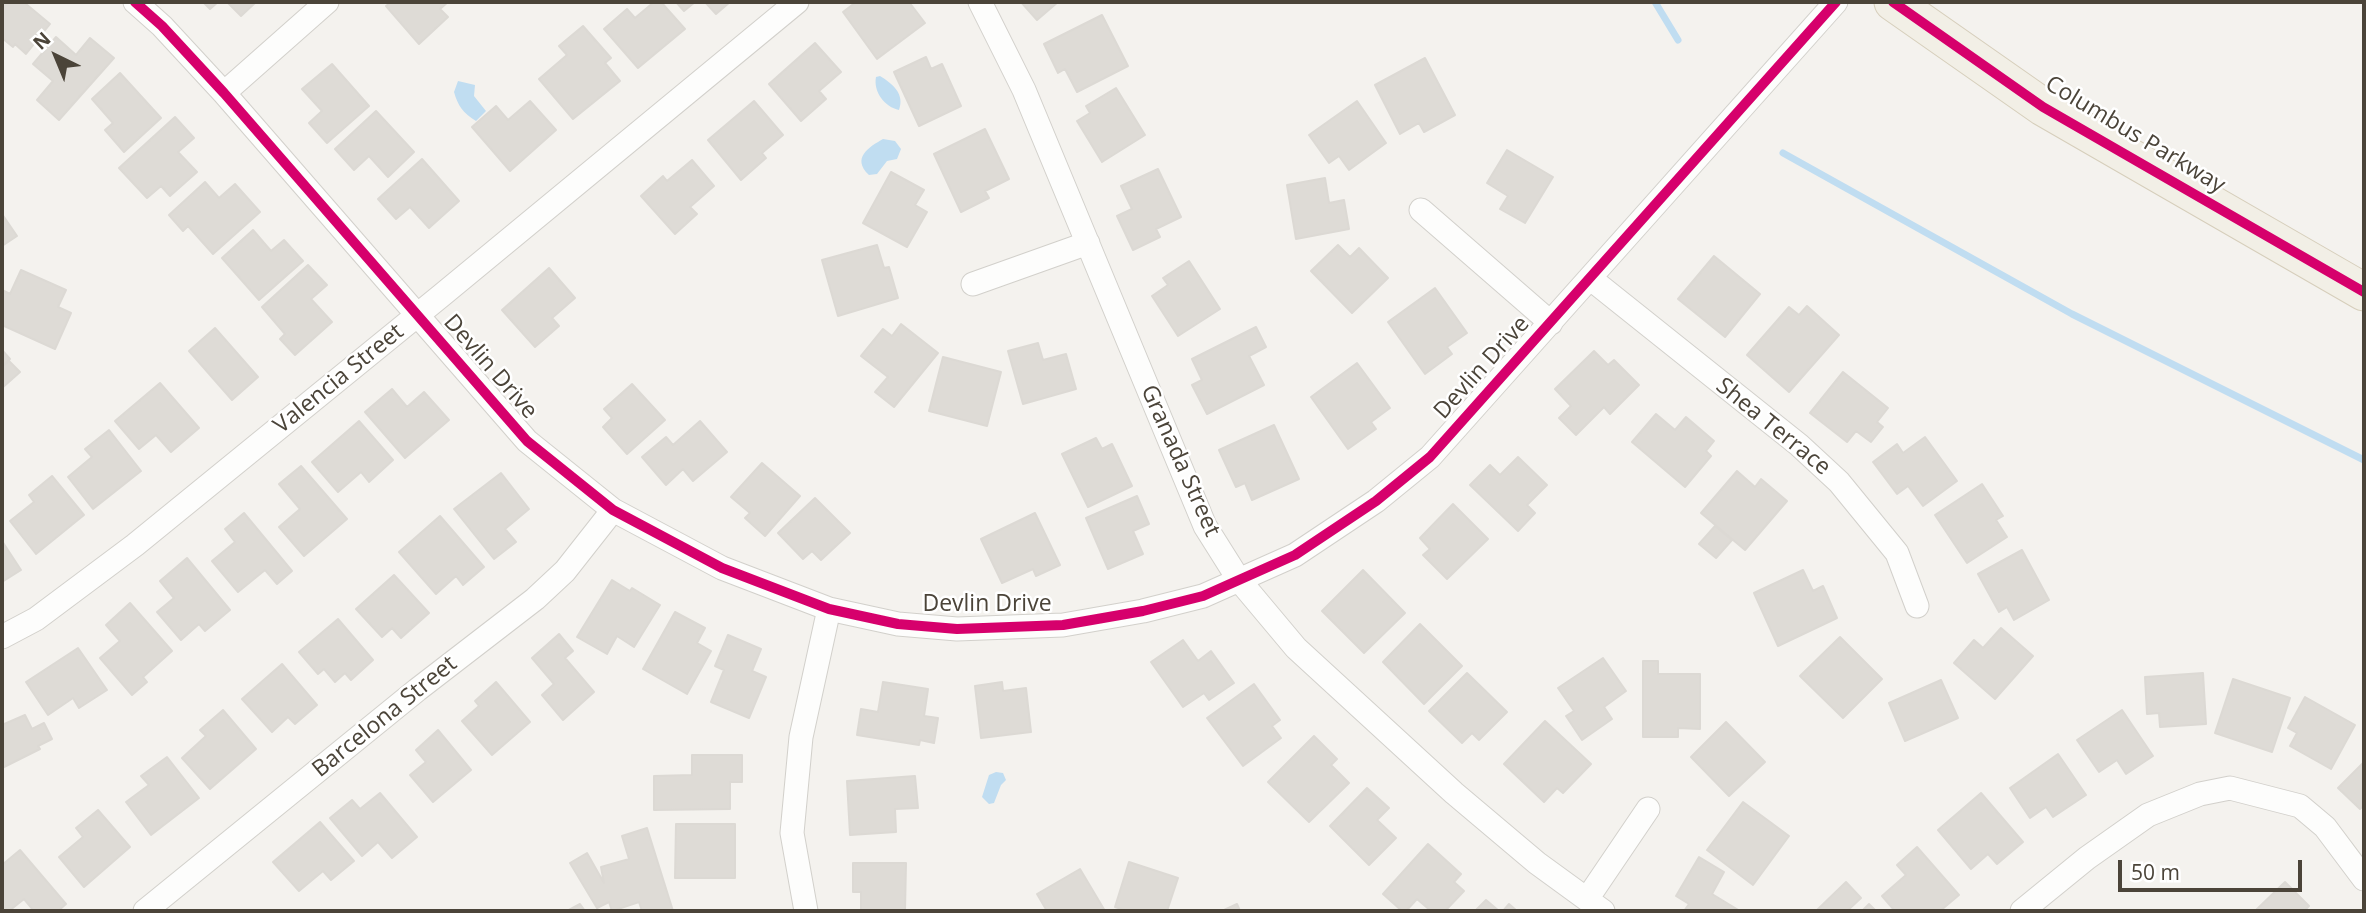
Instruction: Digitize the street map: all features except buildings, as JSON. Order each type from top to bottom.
[{"type":"main road","name":"Columbus Parkway","points":[[1893,2],[2043,107],[2364,292]]},
{"type":"street","name":"Devlin Drive","points":[[135,2],[162,26],[224,93],[527,441],[613,510],[722,568],[830,609],[898,624],[957,629],[1063,625],[1143,611],[1203,596],[1295,555],[1376,501],[1421,464],[1551,323],[1836,2]]},
{"type":"street","points":[[224,93],[327,2]]},
{"type":"street","name":"Valencia Street","points":[[2,636],[36,619],[135,545],[796,2]]},
{"type":"street","name":"Granada Street","points":[[980,2],[1024,90],[1205,526],[1239,580],[1296,648],[1454,793],[1537,863],[1595,905]]},
{"type":"street","points":[[1421,210],[1551,323]]},
{"type":"street","points":[[973,284],[1088,243]]},
{"type":"street","name":"Shea Terrace","points":[[1591,279],[1799,445],[1839,482],[1897,553],[1917,606]]},
{"type":"street","name":"Barcelona Street","points":[[145,911],[416,690],[535,599],[565,571],[613,510]]},
{"type":"street","points":[[806,911],[792,833],[801,737],[830,609]]},
{"type":"street","points":[[2022,911],[2087,858],[2148,816],[2200,794],[2230,788],[2300,806],[2325,827],[2364,879]]},
{"type":"street","points":[[1595,905],[1648,808]]},
{"type":"water","points":[[880,76],[899,94],[899,110],[889,106],[878,93],[876,77]]},
{"type":"water","points":[[458,81],[475,85],[474,96],[486,111],[476,121],[464,112],[457,101],[454,92]]},
{"type":"water","points":[[883,139],[895,141],[901,149],[897,159],[887,161],[877,174],[869,175],[864,169],[862,158],[868,149]]},
{"type":"water","points":[[1003,773],[1006,780],[1001,785],[994,803],[989,804],[982,797],[989,775]]},
{"type":"waterway","points":[[1655,2],[1678,40]]},
{"type":"waterway","points":[[1783,153],[2072,314],[2364,460]]},
{"type":"cycle path","points":[[135,2],[162,26],[224,93],[527,441],[613,510],[722,568],[829,609],[898,624],[957,629],[1063,625],[1143,611],[1203,596],[1295,555],[1376,501],[1430,457],[1836,2]]},
{"type":"cycle path","points":[[1893,2],[2043,107],[2364,292]]}]
